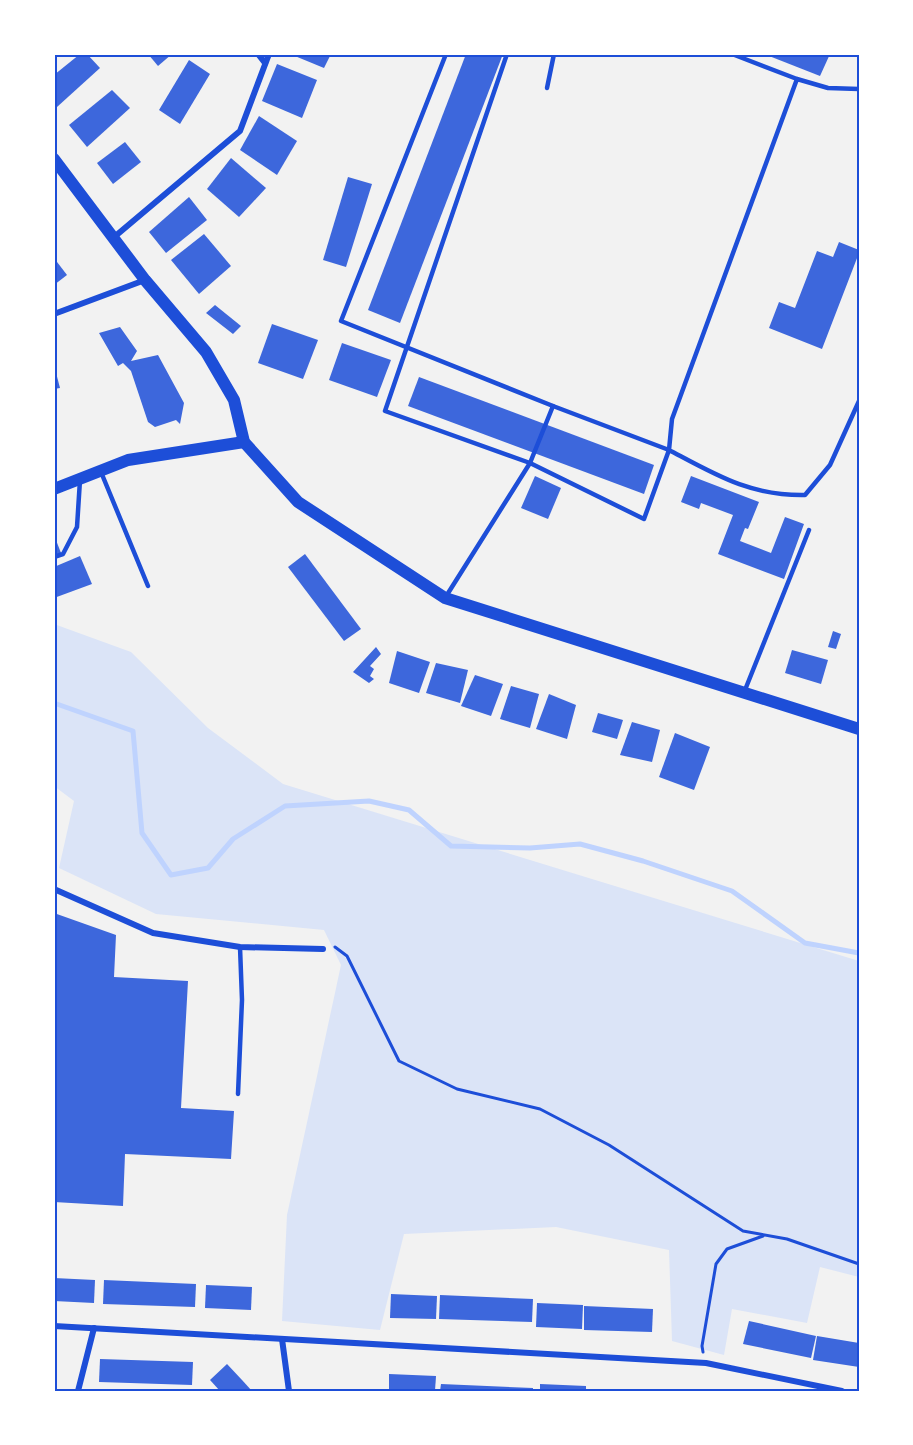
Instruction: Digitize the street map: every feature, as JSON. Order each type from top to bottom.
[{"type":"main road","points":[[54,159],[145,280],[206,352],[234,399],[244,442],[297,502],[445,598],[859,729]]},
{"type":"main road","points":[[54,489],[128,460],[244,442]]},
{"type":"street","points":[[258,54],[265,63]]},
{"type":"street","points":[[113,238],[240,131],[268,54]]},
{"type":"street","points":[[54,314],[145,280]]},
{"type":"street","points":[[54,889],[153,933],[240,947],[323,949]]},
{"type":"street","points":[[54,1326],[706,1364],[842,1391]]},
{"type":"street","points":[[78,1391],[94,1328]]},
{"type":"street","points":[[282,1339],[290,1391]]},
{"type":"lane","points":[[446,54],[341,321],[669,450],[731,482],[775,495],[805,495],[830,465],[859,401]]},
{"type":"lane","points":[[507,54],[385,411],[530,463],[644,519],[669,450],[672,419],[797,79]]},
{"type":"lane","points":[[547,88],[554,54]]},
{"type":"lane","points":[[732,54],[797,79],[828,88],[859,89]]},
{"type":"lane","points":[[445,598],[530,463],[553,406]]},
{"type":"lane","points":[[101,471],[148,586]]},
{"type":"lane","points":[[54,557],[63,554],[75,535],[80,480]]},
{"type":"lane","points":[[744,693],[809,530]]},
{"type":"lane","points":[[238,1094],[242,1000],[240,947]]},
{"type":"path","points":[[323,949],[334,946],[347,957],[399,1061],[457,1089],[540,1108],[609,1145],[743,1231],[787,1239],[859,1264]]},
{"type":"path","points":[[706,1364],[702,1346],[716,1263],[727,1249],[765,1235]]},
{"type":"shaded area","points":[[54,624],[131,652],[208,728],[283,784],[859,961],[859,1277],[820,1267],[807,1323],[732,1309],[724,1355],[672,1341],[669,1250],[556,1227],[404,1234],[380,1330],[282,1321],[287,1215],[341,965],[324,930],[156,914],[59,868],[74,801],[54,786]]},
{"type":"building","points":[[80,54],[87,54],[100,68],[57,107],[54,103],[54,75]]},
{"type":"building","points":[[148,54],[172,54],[158,66]]},
{"type":"building","points":[[290,54],[331,54],[324,68]]},
{"type":"building","points":[[466,54],[503,54],[400,323],[368,310]]},
{"type":"building","points":[[764,54],[830,54],[820,76]]},
{"type":"building","points":[[189,60],[210,74],[180,124],[159,110]]},
{"type":"building","points":[[277,64],[317,80],[302,118],[262,101]]},
{"type":"building","points":[[112,90],[130,108],[87,147],[69,125]]},
{"type":"building","points":[[259,116],[297,141],[277,175],[240,150]]},
{"type":"building","points":[[125,142],[141,162],[113,184],[97,163]]},
{"type":"building","points":[[231,158],[266,188],[239,217],[207,189]]},
{"type":"building","points":[[348,177],[372,184],[346,267],[323,260]]},
{"type":"building","points":[[189,197],[207,220],[166,253],[149,232]]},
{"type":"building","points":[[204,234],[231,266],[199,294],[171,260]]},
{"type":"building","points":[[839,242],[859,250],[859,253],[822,349],[769,328],[779,302],[795,308],[817,251],[833,257]]},
{"type":"building","points":[[54,258],[67,275],[54,285]]},
{"type":"building","points":[[215,305],[241,326],[233,334],[206,313]]},
{"type":"building","points":[[272,324],[318,340],[303,379],[258,363]]},
{"type":"building","points":[[120,327],[137,351],[131,361],[158,355],[184,403],[180,424],[176,420],[155,427],[148,422],[131,371],[123,363],[118,366],[99,333]]},
{"type":"building","points":[[342,343],[391,360],[377,397],[329,380]]},
{"type":"building","points":[[54,365],[60,388],[54,389]]},
{"type":"building","points":[[419,377],[654,465],[644,494],[408,406]]},
{"type":"building","points":[[535,476],[561,488],[548,519],[521,508]]},
{"type":"building","points":[[691,476],[759,502],[748,529],[745,528],[740,541],[771,553],[785,517],[804,524],[784,579],[718,554],[733,515],[701,503],[699,509],[681,502]]},
{"type":"building","points":[[54,535],[61,553],[54,555]]},
{"type":"building","points":[[305,554],[361,629],[344,641],[288,567]]},
{"type":"building","points":[[80,556],[92,584],[54,598],[54,567]]},
{"type":"building","points":[[833,631],[841,634],[836,649],[828,647]]},
{"type":"building","points":[[376,647],[381,654],[370,666],[374,669],[370,676],[374,679],[369,683],[353,672]]},
{"type":"building","points":[[792,650],[828,660],[821,684],[785,673]]},
{"type":"building","points":[[397,651],[430,662],[419,693],[389,683]]},
{"type":"building","points":[[436,663],[468,670],[460,703],[426,693]]},
{"type":"building","points":[[475,675],[503,684],[491,716],[461,706]]},
{"type":"building","points":[[511,686],[539,694],[530,728],[500,719]]},
{"type":"building","points":[[549,694],[576,705],[567,739],[536,729]]},
{"type":"building","points":[[598,713],[623,720],[617,739],[592,732]]},
{"type":"building","points":[[632,722],[660,730],[652,762],[620,755]]},
{"type":"building","points":[[675,733],[710,747],[694,790],[659,777]]},
{"type":"building","points":[[54,913],[116,935],[114,977],[188,981],[181,1108],[234,1111],[231,1159],[125,1154],[123,1206],[54,1202]]},
{"type":"building","points":[[54,1278],[95,1280],[94,1303],[54,1301]]},
{"type":"building","points":[[104,1280],[196,1284],[195,1307],[103,1304]]},
{"type":"building","points":[[206,1285],[252,1287],[251,1310],[205,1308]]},
{"type":"building","points":[[391,1294],[437,1296],[436,1319],[390,1318]]},
{"type":"building","points":[[440,1295],[533,1299],[532,1322],[439,1319]]},
{"type":"building","points":[[537,1303],[583,1305],[582,1329],[536,1327]]},
{"type":"building","points":[[584,1306],[653,1309],[652,1332],[584,1330]]},
{"type":"building","points":[[749,1321],[816,1336],[811,1358],[743,1344]]},
{"type":"building","points":[[817,1336],[859,1343],[859,1367],[813,1360]]},
{"type":"building","points":[[100,1359],[193,1362],[192,1385],[99,1382]]},
{"type":"building","points":[[227,1364],[252,1391],[220,1391],[210,1380]]},
{"type":"building","points":[[389,1374],[436,1376],[435,1391],[389,1391]]},
{"type":"building","points":[[441,1384],[533,1388],[533,1391],[440,1391]]},
{"type":"building","points":[[540,1384],[586,1386],[586,1391],[540,1391]]},
{"type":"waterway","points":[[54,703],[133,731],[142,833],[171,875],[208,868],[233,839],[285,806],[369,801],[409,810],[451,846],[530,848],[580,844],[643,861],[732,891],[805,943],[859,953]]}]
